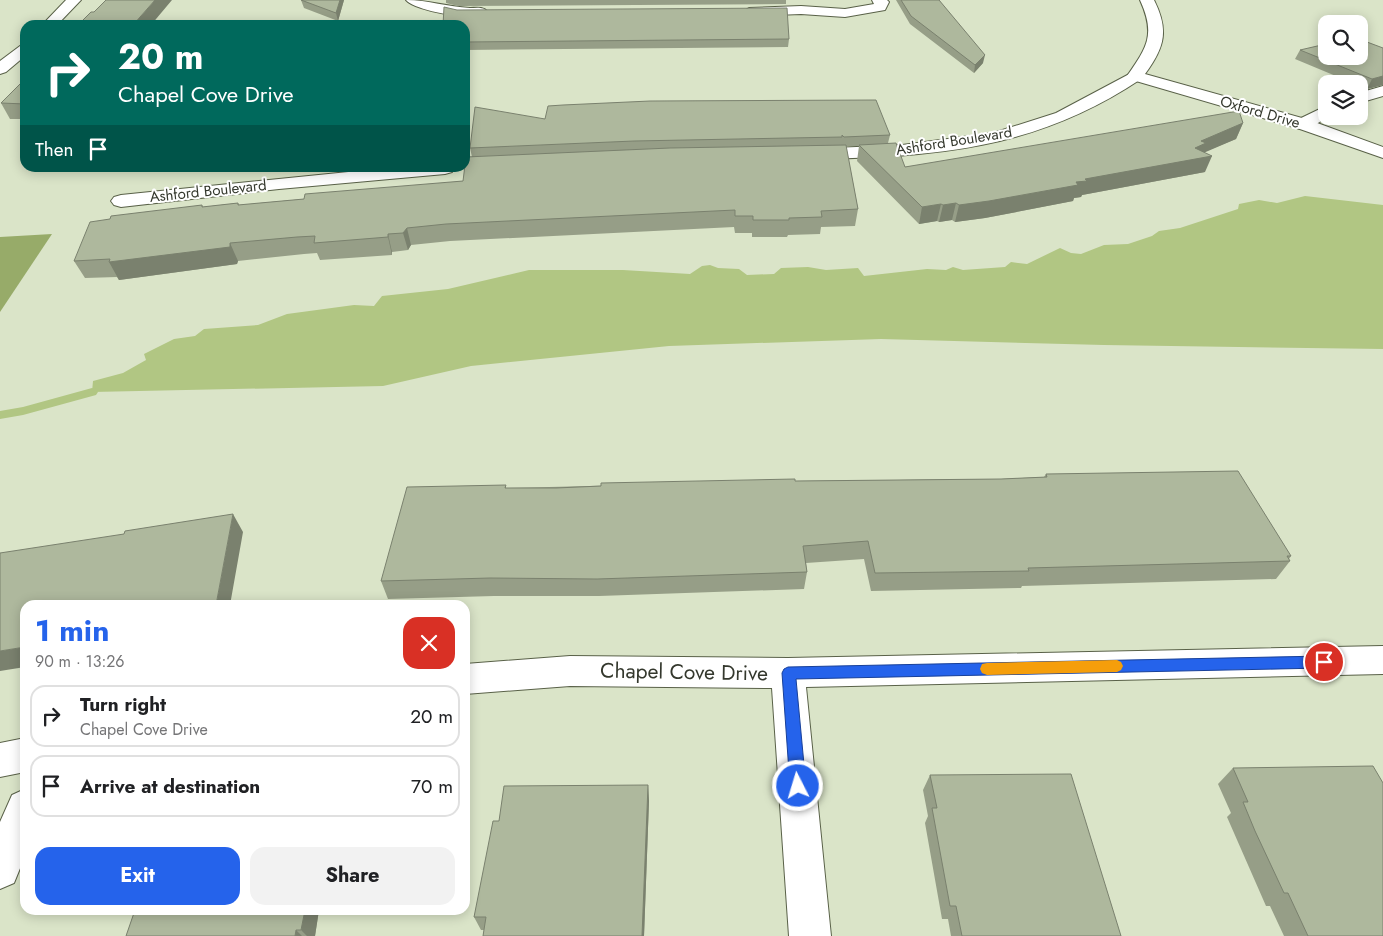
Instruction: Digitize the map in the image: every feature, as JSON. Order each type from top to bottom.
[{"type":"street","points":[[54,20],[74,0]]},
{"type":"street","points":[[413,0],[424,5],[458,12],[496,12]]},
{"type":"street","points":[[801,10],[820,0]]},
{"type":"street","points":[[739,12],[801,10],[829,14],[859,12],[880,7],[882,2],[879,0]]},
{"type":"street","name":"Ashford Boulevard","points":[[789,154],[868,153],[914,149],[998,136],[1039,125],[1074,112],[1101,98],[1135,76],[1152,55],[1157,28],[1147,0]]},
{"type":"street","points":[[3,66],[20,53]]},
{"type":"street","name":"Oxford Drive","points":[[1135,76],[1303,124],[1383,153]]},
{"type":"street","points":[[1368,95],[1383,90]]},
{"type":"street","points":[[1303,124],[1318,116]]},
{"type":"street","name":"Ashford Boulevard","points":[[120,201],[270,184],[402,172]]},
{"type":"street","name":"Chapel Cove Drive","points":[[470,679],[570,671],[788,673],[1383,660]]},
{"type":"street","points":[[788,673],[810,936]]},
{"type":"street","points":[[0,760],[20,756]]},
{"type":"street","points":[[0,869],[20,820]]},
{"type":"shaded area","points":[[1305,196],[1383,205],[1383,349],[1104,345],[881,339],[669,346],[471,366],[383,386],[92,392],[93,381],[123,373],[146,360],[144,354],[174,339],[195,336],[204,329],[258,325],[287,314],[354,305],[374,306],[382,296],[448,289],[529,270],[623,270],[690,274],[702,266],[710,265],[718,268],[739,269],[747,275],[774,274],[781,268],[808,267],[826,270],[858,268],[864,276],[927,269],[946,270],[953,267],[963,270],[1005,267],[1011,262],[1027,264],[1060,248],[1071,253],[1081,254],[1104,245],[1128,244],[1152,236],[1159,231],[1180,228],[1238,209],[1239,204],[1259,200],[1277,203]]},
{"type":"shaded area","points":[[52,234],[0,312],[0,237]]},
{"type":"building","points":[[106,0],[155,0],[137,20],[83,20],[91,12],[94,12]]},
{"type":"building","points":[[301,0],[340,0],[336,13]]},
{"type":"building","points":[[901,0],[939,0],[985,55],[975,65],[911,16]]},
{"type":"building","points":[[444,7],[457,10],[787,8],[789,39],[470,42],[470,20],[443,20]]},
{"type":"building","points":[[1368,42],[1383,48],[1383,76],[1372,79],[1368,77],[1368,75],[1362,75],[1337,65],[1368,65]]},
{"type":"building","points":[[1318,46],[1318,57],[1300,50]]},
{"type":"building","points":[[20,84],[20,104],[1,103]]},
{"type":"building","points":[[876,100],[890,135],[634,141],[470,148],[475,107],[545,119],[548,106],[563,105],[650,101]]},
{"type":"building","points":[[1239,111],[1243,123],[1201,141],[1206,143],[1195,148],[1212,156],[1085,179],[1087,181],[1076,182],[1078,185],[959,205],[956,203],[922,207],[859,145],[896,143],[905,167]]},
{"type":"building","points":[[846,145],[858,209],[821,211],[822,217],[789,218],[789,220],[753,220],[753,216],[735,216],[735,210],[446,224],[407,228],[403,233],[388,234],[388,237],[314,243],[315,236],[297,237],[230,243],[230,247],[109,262],[110,259],[74,261],[90,222],[110,219],[111,216],[202,205],[202,207],[238,203],[238,205],[304,199],[305,194],[463,181],[464,172],[470,172],[470,157],[670,148]]},
{"type":"building","points":[[1238,471],[1291,556],[1287,556],[1290,561],[1028,568],[1029,571],[875,573],[868,541],[803,546],[807,572],[597,579],[490,578],[381,581],[407,487],[506,485],[505,488],[556,488],[601,486],[601,483],[795,479],[795,481],[1001,479],[1047,477],[1046,474]]},
{"type":"building","points":[[233,514],[217,600],[20,600],[20,648],[0,651],[0,553],[124,534],[125,531]]},
{"type":"building","points":[[1373,766],[1383,783],[1383,936],[1308,936],[1288,893],[1284,893],[1255,831],[1243,802],[1248,802],[1233,768]]},
{"type":"building","points":[[1071,774],[1121,936],[962,936],[956,906],[950,906],[932,808],[937,808],[930,775]]},
{"type":"building","points":[[648,785],[642,936],[483,936],[486,917],[474,917],[493,821],[499,821],[504,786]]},
{"type":"building","points":[[133,915],[304,915],[301,930],[296,930],[295,936],[126,936]]},
{"type":"waterway","points":[[0,415],[23,411],[92,392]]},
{"type":"slow traffic","points":[[987,669],[1117,666]]},
{"type":"route","points":[[798,786],[788,673],[1324,662]]}]
